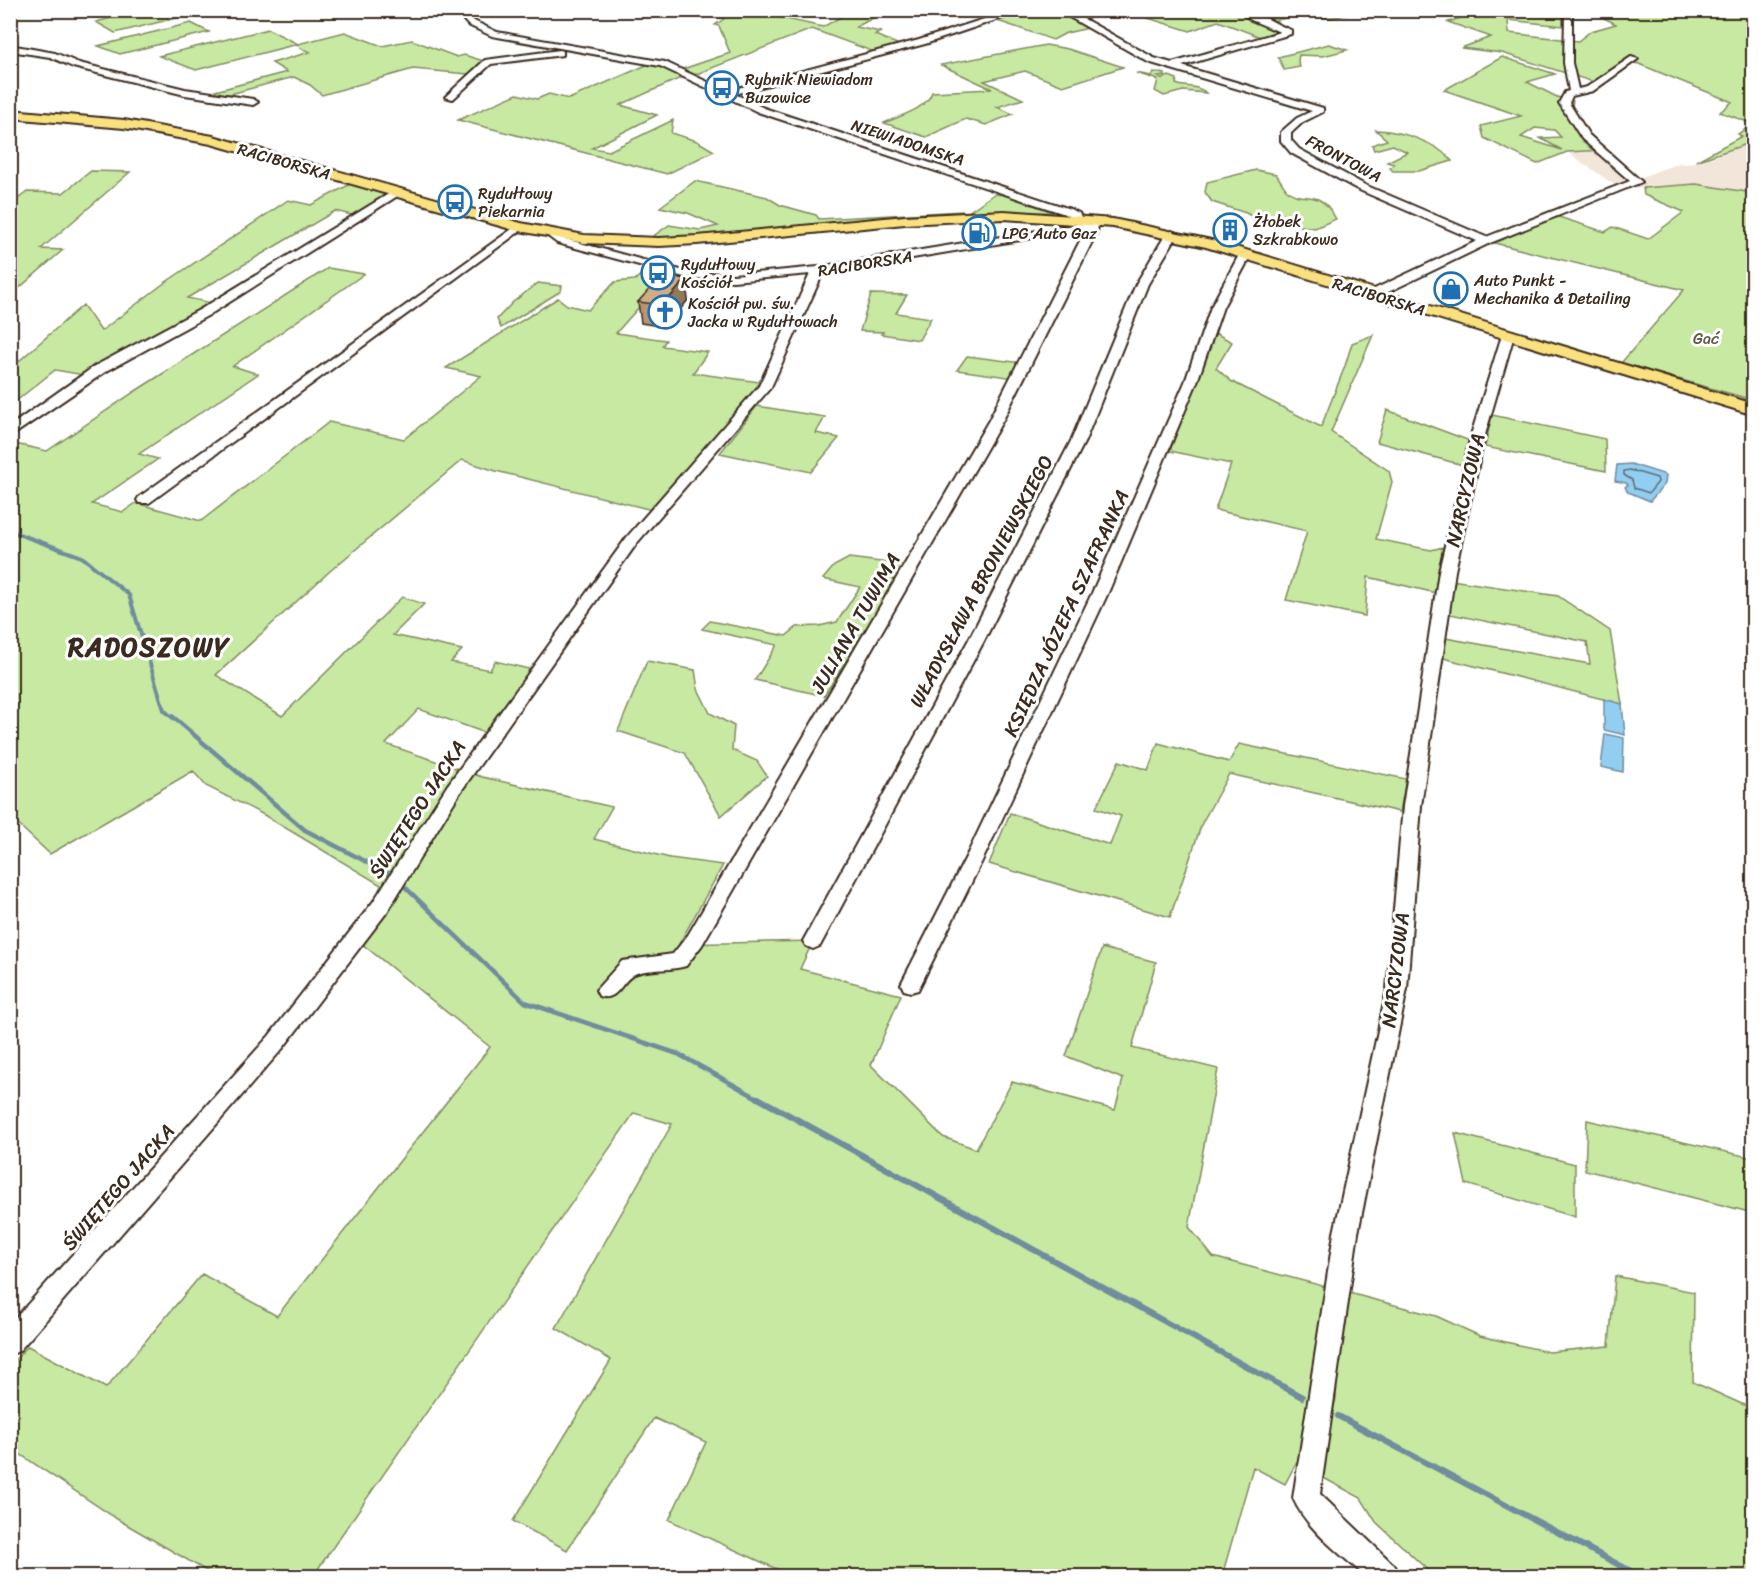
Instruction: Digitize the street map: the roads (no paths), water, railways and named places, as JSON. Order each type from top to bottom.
[{"type":"main road","name":"RACIBORSKA","points":[[10,114],[124,124],[213,140],[395,193],[553,235],[622,242],[697,240],[905,220],[979,216],[1092,222],[1172,234],[1377,292],[1508,335],[1754,410]]},
{"type":"street","name":"NIEWIADOMSKA","points":[[459,10],[471,23],[488,32],[662,64],[761,110],[1092,222]]},
{"type":"street","points":[[726,94],[922,42],[1022,10]]},
{"type":"street","name":"FRONTOWA","points":[[1061,10],[1151,60],[1320,110],[1300,120],[1286,132],[1286,141],[1295,151],[1361,188],[1486,241]]},
{"type":"street","points":[[1173,66],[1288,32],[1254,18],[1244,10]]},
{"type":"street","points":[[1569,15],[1568,63],[1574,92]]},
{"type":"street","points":[[10,48],[44,53],[76,65],[185,92],[253,102]]},
{"type":"street","points":[[450,98],[488,62],[583,50]]},
{"type":"street","points":[[1377,292],[1486,241],[1637,182],[1603,154],[1576,125],[1564,103],[1568,94],[1590,89],[1634,59]]},
{"type":"street","points":[[10,433],[100,369],[205,312],[395,193]]},
{"type":"street","name":"RACIBORSKA","points":[[553,235],[561,241],[684,274],[733,278],[818,270],[1092,222]]},
{"type":"street","name":"JULIANA TUWIMA","points":[[606,990],[629,967],[679,961],[695,940],[996,420],[1091,232],[1092,222]]},
{"type":"street","points":[[144,500],[519,227]]},
{"type":"street","name":"WŁADYSŁAWA BRONIEWSKIEGO","points":[[813,941],[976,641],[1078,441],[1142,284],[1172,234]]},
{"type":"street","points":[[622,242],[618,254],[623,259]]},
{"type":"street","name":"KSIĘDZA JÓZEFA SZAFRANKA","points":[[911,984],[977,852],[1100,593],[1191,382],[1217,307],[1245,255]]},
{"type":"street","name":"ŚWIĘTEGO JACKA","points":[[10,1343],[276,1042],[380,907],[453,790],[632,540],[765,387],[818,270]]},
{"type":"street","name":"NARCYZOWA","points":[[1385,1576],[1319,1514],[1306,1498],[1346,1233],[1397,989],[1412,806],[1447,571],[1478,435],[1508,335]]},
{"type":"water","points":[[1631,464],[1666,475],[1665,484],[1650,501],[1628,492],[1625,487],[1628,485],[1626,483],[1615,481],[1617,465]]},
{"type":"water","points":[[1604,699],[1622,704],[1625,735],[1604,730]]},
{"type":"water","points":[[1605,734],[1624,738],[1623,772],[1601,767]]},
{"type":"waterway","points":[[10,531],[82,557],[129,595],[164,710],[173,718]]},
{"type":"waterway","points":[[172,716],[305,830],[388,873]]},
{"type":"waterway","points":[[406,888],[525,1002],[678,1054],[761,1100]]},
{"type":"waterway","points":[[758,1098],[1302,1397]]},
{"type":"waterway","points":[[1338,1416],[1640,1576]]},
{"type":"place","name":"Rybnik Niewiadom Buzowice","points":[[722,88]]},
{"type":"place","name":"Rydułtowy Piekarnia","points":[[455,202]]},
{"type":"place","name":"Żłobek Szkrabkowo","points":[[1230,230]]},
{"type":"place","name":"LPG Auto Gaz","points":[[979,233]]},
{"type":"place","name":"Rydułtowy Kościół","points":[[658,273]]},
{"type":"place","name":"Auto Punkt - Mechanika & Detailing","points":[[1451,289]]},
{"type":"place","name":"Kościół pw. św. Jacka w Rydułtowach","points":[[665,312]]},
{"type":"district","name":"RADOSZOWY","points":[[149,647]]},
{"type":"park label","name":"Gać","points":[[1706,338]]}]
